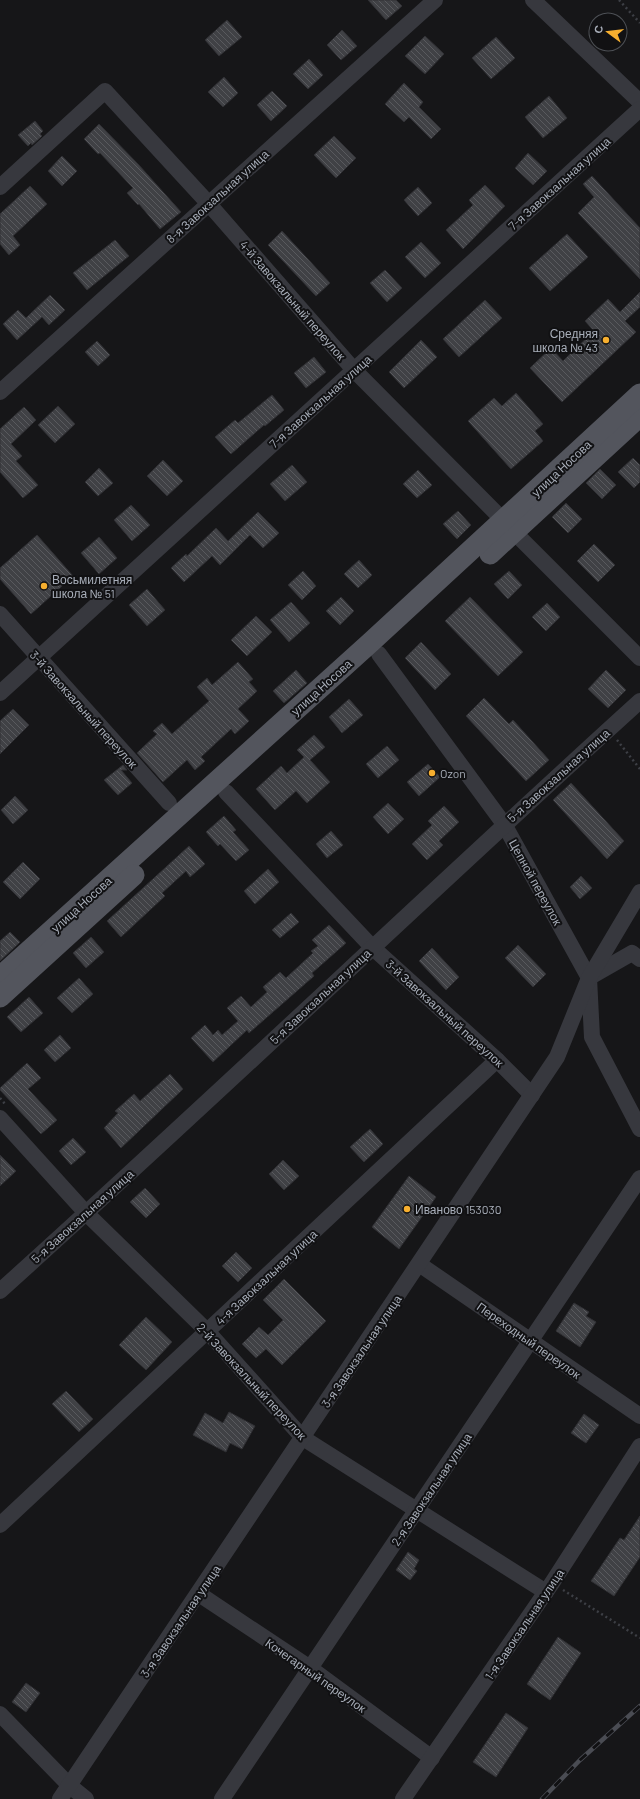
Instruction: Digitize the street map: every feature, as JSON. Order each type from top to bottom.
[{"type":"main road","name":"улица Носова","points":[[509,527],[640,394]]},
{"type":"main road","name":"улица Носова","points":[[0,977],[221,787],[509,527],[640,416]]},
{"type":"main road","name":"улица Носова","points":[[0,997],[221,787]]},
{"type":"street","name":"8-я Завокзальная улица","points":[[0,392],[435,0]]},
{"type":"street","points":[[533,0],[640,102]]},
{"type":"street","name":"4-й Завокзальный переулок","points":[[0,187],[105,91],[209,204],[354,370],[640,658]]},
{"type":"street","name":"7-я Завокзальная улица","points":[[0,693],[640,109]]},
{"type":"street","name":"3-й Завокзальный переулок","points":[[0,614],[169,803]]},
{"type":"street","name":"Цепной переулок","points":[[375,648],[504,824],[589,978]]},
{"type":"street","name":"5-я Завокзальная улица","points":[[0,1291],[86,1213],[504,824],[640,701]]},
{"type":"street","name":"3-й Завокзальный переулок","points":[[221,787],[372,947],[497,1060],[532,1095]]},
{"type":"street","name":"3-я Завокзальная улица","points":[[60,1799],[557,1057],[589,978],[640,892]]},
{"type":"street","points":[[640,959],[632,953],[589,978],[592,1037],[640,1128]]},
{"type":"street","name":"4-я Завокзальная улица","points":[[0,1525],[497,1060]]},
{"type":"street","name":"2-й Завокзальный переулок","points":[[5,1114],[86,1213],[208,1332],[303,1438],[416,1510],[549,1587]]},
{"type":"street","name":"2-я Завокзальная улица","points":[[222,1799],[640,1178]]},
{"type":"street","name":"Переходный переулок","points":[[419,1264],[640,1416]]},
{"type":"street","name":"1-я Завокзальная улица","points":[[403,1799],[549,1587],[640,1446]]},
{"type":"street","name":"Кочегарный переулок","points":[[198,1594],[310,1668],[432,1758]]},
{"type":"street","points":[[0,1714],[70,1786],[86,1799]]},
{"type":"path","points":[[619,0],[640,23]]},
{"type":"path","points":[[609,729],[640,769]]},
{"type":"path","points":[[0,1098],[5,1114]]},
{"type":"path","points":[[549,1587],[640,1638]]},
{"type":"building","points":[[368,0],[396,0],[402,6],[386,20]]},
{"type":"building","points":[[227,20],[242,37],[219,56],[205,40]]},
{"type":"building","points":[[342,30],[357,46],[341,60],[327,45]]},
{"type":"building","points":[[425,36],[444,54],[425,74],[405,56]]},
{"type":"building","points":[[496,37],[515,58],[491,79],[472,58]]},
{"type":"building","points":[[309,59],[323,75],[308,89],[293,74]]},
{"type":"building","points":[[224,77],[238,93],[223,107],[208,92]]},
{"type":"building","points":[[404,83],[423,102],[419,107],[441,129],[431,139],[409,117],[404,122],[385,104]]},
{"type":"building","points":[[272,91],[287,106],[271,121],[257,105]]},
{"type":"building","points":[[549,96],[567,118],[543,138],[525,117]]},
{"type":"building","points":[[35,121],[43,131],[40,134],[42,136],[32,145],[31,143],[28,146],[18,135]]},
{"type":"building","points":[[99,124],[138,164],[181,212],[160,229],[139,204],[138,205],[127,193],[133,188],[100,153],[98,154],[84,139]]},
{"type":"building","points":[[334,136],[356,158],[336,178],[314,155]]},
{"type":"building","points":[[528,153],[547,171],[533,185],[515,168]]},
{"type":"building","points":[[62,156],[77,171],[62,186],[48,171]]},
{"type":"building","points":[[592,176],[640,228],[640,279],[578,213],[594,197],[583,184]]},
{"type":"building","points":[[485,185],[505,206],[463,249],[446,230],[473,205],[469,200]]},
{"type":"building","points":[[30,186],[47,204],[13,236],[20,245],[9,255],[0,244],[0,214]]},
{"type":"building","points":[[418,187],[432,203],[418,216],[404,200]]},
{"type":"building","points":[[282,231],[330,283],[316,296],[268,245]]},
{"type":"building","points":[[567,234],[588,257],[550,291],[529,268]]},
{"type":"building","points":[[115,240],[129,256],[87,290],[73,273]]},
{"type":"building","points":[[421,242],[441,263],[425,278],[405,257]]},
{"type":"building","points":[[385,270],[402,288],[387,302],[370,283]]},
{"type":"building","name":"Средняя школа № 43","points":[[640,292],[640,307],[625,321],[636,332],[562,402],[530,368],[551,348],[563,361],[594,331],[585,321],[608,299],[620,312]]},
{"type":"building","points":[[50,295],[65,310],[49,325],[42,317],[17,340],[3,324],[18,310],[26,318]]},
{"type":"building","points":[[485,300],[502,318],[459,357],[443,339]]},
{"type":"building","points":[[421,340],[437,357],[404,388],[389,372]]},
{"type":"building","points":[[97,341],[110,355],[98,366],[85,352]]},
{"type":"building","points":[[314,357],[326,372],[306,388],[294,373]]},
{"type":"building","points":[[516,393],[543,424],[535,431],[543,441],[511,469],[468,421],[494,398],[502,406]]},
{"type":"building","points":[[272,395],[284,410],[265,426],[264,425],[231,454],[215,437],[235,420],[238,423]]},
{"type":"building","points":[[58,406],[75,424],[55,443],[38,425]]},
{"type":"building","points":[[24,407],[36,420],[11,444],[22,456],[16,461],[38,485],[23,498],[0,472],[0,429]]},
{"type":"building","points":[[633,458],[640,465],[640,482],[634,488],[618,472]]},
{"type":"building","points":[[163,460],[183,481],[167,496],[147,476]]},
{"type":"building","points":[[292,465],[307,482],[285,501],[270,484]]},
{"type":"building","points":[[99,468],[113,483],[98,496],[85,482]]},
{"type":"building","points":[[600,469],[616,485],[602,499],[586,483]]},
{"type":"building","points":[[418,470],[432,485],[417,498],[403,484]]},
{"type":"building","points":[[566,503],[582,519],[568,533],[552,517]]},
{"type":"building","points":[[131,505],[150,525],[132,541],[114,520]]},
{"type":"building","points":[[458,511],[471,525],[457,539],[443,524]]},
{"type":"building","points":[[258,512],[279,533],[263,548],[250,535],[220,565],[212,556],[184,582],[171,568],[186,554],[187,556],[216,528],[228,541]]},
{"type":"building","points":[[37,535],[73,576],[31,614],[0,579],[0,568]]},
{"type":"building","points":[[99,537],[117,558],[99,574],[81,553]]},
{"type":"building","points":[[594,544],[615,565],[598,582],[577,561]]},
{"type":"building","points":[[359,560],[372,575],[358,588],[344,574]]},
{"type":"building","points":[[303,571],[316,586],[302,600],[288,585]]},
{"type":"building","points":[[509,571],[522,585],[508,599],[494,584]]},
{"type":"building","points":[[147,589],[165,610],[147,626],[129,605]]},
{"type":"building","points":[[341,597],[354,611],[340,625],[326,611]]},
{"type":"building","points":[[470,597],[523,652],[498,676],[445,621]]},
{"type":"building","points":[[291,602],[310,623],[289,642],[270,620]]},
{"type":"building","points":[[547,603],[560,617],[546,631],[532,617]]},
{"type":"building","points":[[256,616],[272,632],[247,656],[231,640]]},
{"type":"building","points":[[421,642],[451,674],[435,690],[405,658]]},
{"type":"building","points":[[238,662],[253,679],[249,682],[257,691],[238,709],[249,721],[235,734],[231,729],[201,757],[205,761],[195,770],[187,760],[163,782],[137,753],[157,734],[153,731],[162,723],[172,734],[209,701],[197,687],[207,678],[212,685]]},
{"type":"building","points":[[296,670],[307,683],[284,703],[273,691]]},
{"type":"building","points":[[606,670],[626,690],[608,708],[588,689]]},
{"type":"building","points":[[484,698],[509,724],[513,720],[549,760],[526,781],[466,716]]},
{"type":"building","points":[[349,699],[363,715],[342,733],[329,717]]},
{"type":"building","points":[[13,709],[29,725],[0,754],[0,721]]},
{"type":"building","points":[[314,735],[325,747],[310,760],[330,782],[307,803],[296,791],[275,810],[256,789],[281,766],[287,773],[304,757],[297,750]]},
{"type":"building","points":[[387,746],[399,760],[378,778],[366,764]]},
{"type":"building","points":[[428,764],[440,777],[419,796],[407,782]]},
{"type":"building","points":[[123,765],[127,770],[121,770],[132,783],[118,795],[104,780]]},
{"type":"building","points":[[571,783],[624,841],[607,859],[553,800]]},
{"type":"building","points":[[15,796],[28,810],[13,824],[1,810]]},
{"type":"building","points":[[388,803],[404,819],[388,834],[373,817]]},
{"type":"building","points":[[444,806],[459,822],[439,841],[443,845],[427,860],[412,844],[432,825],[428,821]]},
{"type":"building","points":[[224,816],[236,830],[233,832],[249,850],[236,861],[220,844],[218,846],[206,832]]},
{"type":"building","points":[[331,831],[343,845],[327,858],[316,844]]},
{"type":"building","points":[[189,846],[205,864],[190,877],[186,871],[162,893],[165,896],[121,937],[107,921]]},
{"type":"building","points":[[23,862],[40,879],[20,899],[3,882]]},
{"type":"building","points":[[268,869],[279,882],[255,904],[244,891]]},
{"type":"building","points":[[581,876],[592,888],[580,899],[570,887]]},
{"type":"building","points":[[291,913],[299,922],[280,938],[272,930]]},
{"type":"building","points":[[329,925],[346,943],[312,973],[314,976],[249,1033],[247,1030],[213,1062],[191,1038],[205,1025],[213,1035],[218,1030],[222,1035],[238,1021],[227,1008],[241,996],[251,1007],[267,992],[263,987],[280,972],[286,978],[313,953],[311,951],[318,946],[312,940]]},
{"type":"building","points":[[10,932],[20,942],[0,961],[0,941]]},
{"type":"building","points":[[91,937],[104,952],[86,968],[73,953]]},
{"type":"building","points":[[518,945],[546,974],[533,987],[505,958]]},
{"type":"building","points":[[432,948],[459,977],[446,990],[419,961]]},
{"type":"building","points":[[79,978],[93,994],[72,1013],[57,998]]},
{"type":"building","points":[[29,997],[43,1013],[21,1032],[7,1017]]},
{"type":"building","points":[[60,1035],[71,1048],[55,1062],[44,1050]]},
{"type":"building","points":[[27,1063],[41,1078],[28,1089],[57,1120],[41,1134],[0,1090],[0,1088]]},
{"type":"building","points":[[170,1074],[183,1089],[121,1148],[104,1128],[118,1113],[115,1111],[134,1094],[140,1101]]},
{"type":"building","points":[[370,1129],[383,1144],[364,1162],[350,1147]]},
{"type":"building","points":[[73,1138],[86,1152],[71,1165],[59,1151]]},
{"type":"building","points":[[0,1155],[16,1171],[0,1186]]},
{"type":"building","points":[[283,1160],[299,1176],[284,1190],[269,1174]]},
{"type":"building","points":[[409,1176],[436,1197],[399,1249],[372,1227]]},
{"type":"building","points":[[145,1188],[160,1204],[146,1218],[130,1202]]},
{"type":"building","points":[[236,1252],[252,1268],[238,1282],[222,1266]]},
{"type":"building","points":[[284,1279],[326,1321],[282,1365],[266,1349],[256,1358],[242,1344],[259,1327],[268,1335],[283,1320],[263,1300]]},
{"type":"building","points":[[574,1303],[589,1312],[586,1316],[596,1322],[580,1347],[556,1331]]},
{"type":"building","points":[[146,1317],[172,1342],[146,1370],[119,1345]]},
{"type":"building","points":[[66,1391],[93,1419],[79,1432],[52,1404]]},
{"type":"building","points":[[229,1412],[255,1426],[242,1449],[230,1443],[226,1452],[193,1435],[205,1413],[223,1423]]},
{"type":"building","points":[[584,1414],[599,1425],[586,1443],[571,1433]]},
{"type":"building","points":[[640,1516],[640,1557],[614,1596],[591,1581],[620,1538],[624,1540]]},
{"type":"building","points":[[408,1552],[419,1560],[414,1569],[417,1571],[410,1580],[396,1570]]},
{"type":"building","points":[[558,1637],[581,1653],[550,1700],[527,1684]]},
{"type":"building","points":[[26,1683],[40,1693],[26,1712],[12,1702]]},
{"type":"building","points":[[506,1713],[528,1728],[496,1777],[473,1762]]},
{"type":"railway","points":[[542,1799],[580,1760],[640,1706]]},
{"type":"place","name":"Средняя школа № 43","points":[[606,340]]},
{"type":"place","name":"Восьмилетняя школа № 51","points":[[44,586]]},
{"type":"place","name":"Ozon","points":[[432,773]]},
{"type":"place","name":"Иваново 153030","points":[[407,1209]]}]
